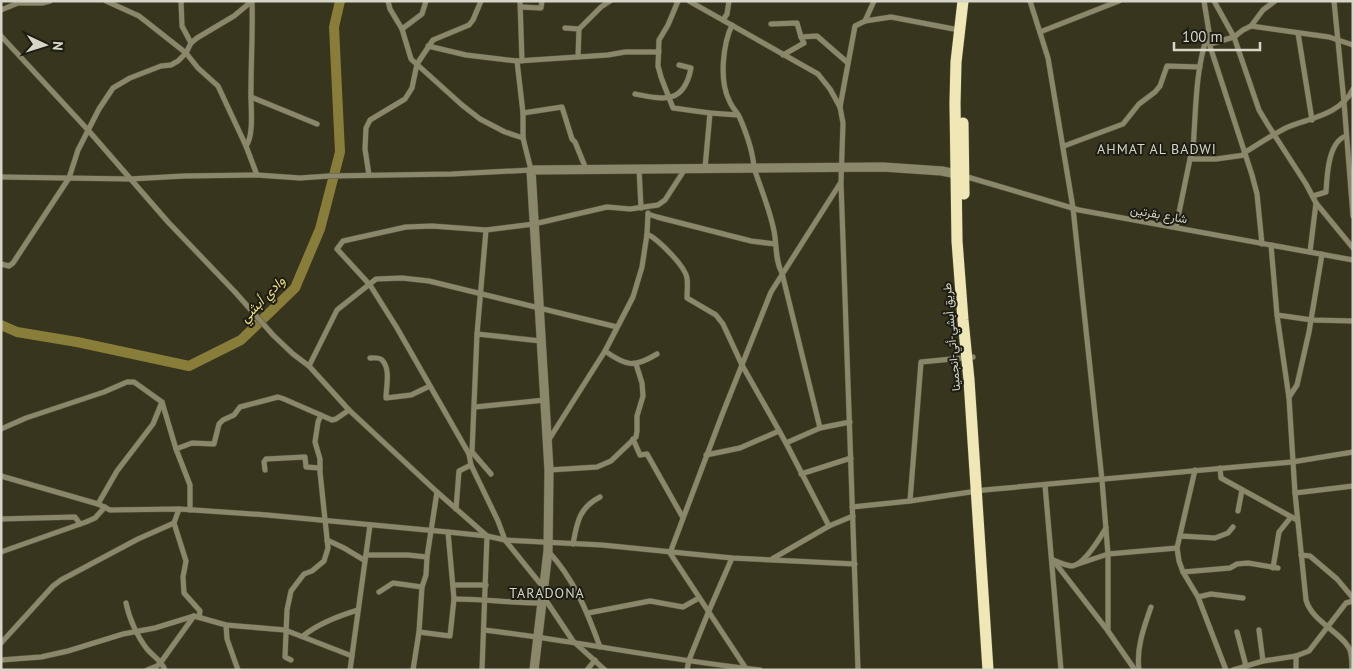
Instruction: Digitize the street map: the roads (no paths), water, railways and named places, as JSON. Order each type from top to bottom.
[{"type":"highway","points":[[963,1],[959,30],[955,103],[964,237],[963,289],[972,380],[993,670]]},
{"type":"highway","points":[[960,175],[963,62],[970,1]]},
{"type":"highway","points":[[986,575],[988,670]]},
{"type":"street","points":[[1,10],[18,3],[50,1]]},
{"type":"street","points":[[106,1],[139,16],[186,53],[198,68],[218,86],[246,146],[257,175]]},
{"type":"street","points":[[113,1],[119,8]]},
{"type":"street","points":[[181,1],[182,26],[191,43]]},
{"type":"street","points":[[1,264],[9,266],[12,263],[69,178],[78,150],[113,88],[130,78],[161,66],[171,65],[186,53],[191,43],[212,28],[234,16],[252,1]]},
{"type":"street","points":[[246,146],[251,133],[254,34],[252,1]]},
{"type":"street","points":[[388,1],[390,10],[402,29],[410,59],[480,119],[505,132],[523,138]]},
{"type":"street","points":[[402,29],[422,14],[426,1]]},
{"type":"street","points":[[369,175],[365,149],[366,128],[370,120],[405,99],[412,88],[417,64],[428,46],[433,40],[469,25],[481,1]]},
{"type":"street","points":[[534,670],[548,546],[549,470],[531,170],[523,138],[520,4],[541,8],[542,1]]},
{"type":"street","points":[[578,57],[579,29],[600,7],[610,1]]},
{"type":"street","points":[[678,1],[668,26],[659,40],[658,66],[673,108],[738,115]]},
{"type":"street","points":[[689,1],[818,74],[830,89],[840,107],[843,123],[841,182],[858,670]]},
{"type":"street","points":[[723,20],[727,14],[729,1]]},
{"type":"street","points":[[865,21],[874,1]]},
{"type":"street","points":[[1030,1],[1048,58],[1073,208],[1106,528],[1108,631]]},
{"type":"street","points":[[1040,32],[1120,1]]},
{"type":"street","points":[[1176,227],[1193,148],[1200,67],[1203,49],[1209,32],[1204,1]]},
{"type":"street","points":[[1214,1],[1234,37],[1260,110],[1313,196],[1316,204],[1353,248]]},
{"type":"street","points":[[1210,44],[1234,37],[1242,30],[1251,26],[1263,10],[1274,1]]},
{"type":"street","points":[[1334,1],[1353,216]]},
{"type":"street","points":[[840,107],[855,26],[865,21],[891,17],[959,30]]},
{"type":"street","points":[[771,24],[797,23],[804,43],[784,55]]},
{"type":"street","points":[[732,24],[724,55],[725,84],[728,99],[738,115],[754,158],[754,168],[774,232],[780,269],[820,428]]},
{"type":"street","points":[[1251,26],[1329,37],[1353,45]]},
{"type":"street","points":[[565,28],[579,29]]},
{"type":"street","points":[[1298,33],[1312,120]]},
{"type":"street","points":[[1,36],[88,130],[168,222],[273,335],[308,366],[349,410],[436,492],[488,536]]},
{"type":"street","points":[[801,37],[817,36],[848,63]]},
{"type":"street","points":[[1207,37],[1257,194],[1262,244]]},
{"type":"street","points":[[428,46],[466,55],[520,61],[625,52],[659,52]]},
{"type":"street","points":[[635,94],[668,98],[684,90],[691,68],[679,65]]},
{"type":"street","points":[[1064,146],[1123,124],[1139,104],[1160,86],[1167,66],[1200,67]]},
{"type":"street","points":[[1190,159],[1244,154],[1286,128],[1312,120],[1344,102],[1353,89]]},
{"type":"street","points":[[251,97],[318,124]]},
{"type":"street","points":[[523,113],[562,107],[572,140],[575,142],[586,169]]},
{"type":"street","points":[[705,168],[710,113]]},
{"type":"street","points":[[1313,196],[1326,192],[1329,160],[1338,142],[1342,137],[1346,136]]},
{"type":"street","points":[[1,177],[130,179],[257,175],[300,178],[531,170],[842,167],[883,167],[942,171],[960,175]]},
{"type":"street","points":[[639,168],[641,208]]},
{"type":"street","points":[[491,474],[470,453],[398,328],[370,285],[337,249],[343,241],[406,227],[432,226],[486,230],[534,224],[607,207],[630,209],[658,205],[665,200],[685,168]]},
{"type":"street","name":"شارع بقرتين","points":[[960,175],[1073,208],[1353,260]]},
{"type":"street","points":[[670,553],[682,516],[771,292],[841,182]]},
{"type":"street","points":[[1310,252],[1316,204]]},
{"type":"street","points":[[547,441],[605,352],[633,297],[647,234],[648,207]]},
{"type":"street","points":[[648,214],[735,237],[775,244]]},
{"type":"street","points":[[486,230],[477,334],[475,406],[470,453],[471,465],[498,520],[505,540],[572,641],[605,670]]},
{"type":"street","points":[[647,234],[654,237],[684,270],[687,279],[687,298],[716,315],[723,324],[742,365],[786,443],[829,526]]},
{"type":"street","points":[[1271,245],[1277,315],[1289,398],[1297,520],[1308,606],[1327,627],[1347,644],[1352,659],[1352,670]]},
{"type":"street","points":[[1289,398],[1296,385],[1312,320],[1322,254]]},
{"type":"street","points":[[308,366],[337,310],[376,279],[402,278],[429,281],[617,327]]},
{"type":"street","points":[[1277,315],[1312,320],[1353,321]]},
{"type":"street","points":[[477,334],[541,341]]},
{"type":"street","points":[[605,352],[622,363],[636,364],[646,361],[657,354]]},
{"type":"street","points":[[370,358],[380,358],[383,362],[388,378],[386,398],[409,396],[430,386]]},
{"type":"street","points":[[910,501],[921,362],[970,358]]},
{"type":"street","points":[[549,470],[605,465],[633,439],[637,431],[637,416],[643,396],[642,383],[636,364]]},
{"type":"street","points":[[1,429],[26,418],[104,392],[130,381],[162,402],[190,486],[190,510]]},
{"type":"street","points":[[176,448],[192,443],[214,444],[217,428],[223,420],[234,415],[240,407],[263,400],[278,397],[334,420],[349,410]]},
{"type":"street","points":[[475,406],[545,400]]},
{"type":"street","points":[[98,504],[117,471],[153,424],[162,402]]},
{"type":"street","points":[[291,660],[285,657],[287,634],[285,630],[291,591],[304,574],[312,571],[324,561],[328,548],[320,459],[316,442],[318,422],[321,415]]},
{"type":"street","points":[[786,443],[820,428],[850,422]]},
{"type":"street","points":[[706,455],[740,448],[779,431]]},
{"type":"street","points":[[633,439],[640,455],[647,454],[682,516]]},
{"type":"street","points":[[852,507],[980,491],[1292,462],[1353,452]]},
{"type":"street","points":[[265,470],[264,462],[266,459],[305,457],[306,467],[320,468]]},
{"type":"street","points":[[801,474],[851,458]]},
{"type":"street","points":[[456,509],[459,471],[471,465]]},
{"type":"street","points":[[1220,468],[1222,478],[1297,520]]},
{"type":"street","points":[[1195,470],[1177,548],[1183,572],[1198,597],[1226,670]]},
{"type":"street","points":[[1,476],[98,504],[110,510],[179,509],[432,530],[488,536],[548,546],[573,544],[602,545],[732,558],[855,564]]},
{"type":"street","points":[[1045,485],[1053,560],[1061,670]]},
{"type":"street","points":[[1295,493],[1353,486]]},
{"type":"street","points":[[1238,511],[1242,490]]},
{"type":"street","points":[[413,670],[420,632],[422,587],[426,575],[436,492]]},
{"type":"street","points":[[573,544],[580,515],[590,503],[600,497]]},
{"type":"street","points":[[1,552],[95,518],[104,507]]},
{"type":"street","points":[[147,670],[161,662],[200,611],[184,593],[183,577],[186,561],[174,523],[179,509]]},
{"type":"street","points":[[772,559],[829,526],[853,516]]},
{"type":"street","points":[[1,519],[75,517],[80,524]]},
{"type":"street","points":[[1183,572],[1230,568],[1237,564],[1248,563],[1275,568],[1279,532],[1291,517]]},
{"type":"street","points":[[1,643],[53,586],[61,580],[138,539],[174,523]]},
{"type":"street","points":[[350,670],[370,525]]},
{"type":"street","points":[[1180,536],[1214,538],[1228,533],[1233,527]]},
{"type":"street","points":[[1078,564],[1098,541],[1106,528]]},
{"type":"street","points":[[420,632],[450,636],[454,585],[448,532]]},
{"type":"street","points":[[482,670],[488,536]]},
{"type":"street","points":[[327,540],[365,558],[408,555],[427,557]]},
{"type":"street","points":[[548,546],[576,587],[600,647]]},
{"type":"street","points":[[1053,560],[1072,566],[1108,554],[1177,548]]},
{"type":"street","points":[[670,553],[708,613],[747,669]]},
{"type":"street","points":[[1233,670],[1263,661],[1296,656],[1308,651],[1346,603],[1353,600],[1337,579],[1310,556],[1301,555]]},
{"type":"street","points":[[687,670],[688,660],[732,558]]},
{"type":"street","points":[[1053,560],[1137,670]]},
{"type":"street","points":[[379,592],[393,583],[422,587]]},
{"type":"street","points":[[454,585],[486,584]]},
{"type":"street","points":[[1198,597],[1211,594],[1243,598]]},
{"type":"street","points":[[454,599],[485,599],[517,603],[543,595]]},
{"type":"street","points":[[588,613],[650,601],[683,607],[699,598]]},
{"type":"street","points":[[126,603],[128,614],[145,647],[161,662],[165,670]]},
{"type":"street","points":[[1137,670],[1140,642],[1151,607]]},
{"type":"street","points":[[303,636],[322,624],[358,610]]},
{"type":"street","points":[[1,660],[41,657],[89,646],[123,634],[197,617],[226,625],[285,630],[352,656]]},
{"type":"street","points":[[226,625],[228,639],[238,670]]},
{"type":"street","points":[[484,630],[538,636],[760,670]]},
{"type":"street","points":[[1258,630],[1263,661]]},
{"type":"street","points":[[1237,632],[1246,666]]},
{"type":"street","points":[[1296,656],[1296,670]]},
{"type":"street","points":[[587,670],[594,660]]},
{"type":"waterway","name":"وادي أبشي","points":[[1,325],[17,332],[77,342],[189,366],[241,340],[295,288],[320,229],[340,152],[334,27],[340,1]]},
{"type":"district","name":"AHMAT AL BADWI","points":[[1157,149]]},
{"type":"district","name":"TARADONA","points":[[547,593]]}]
